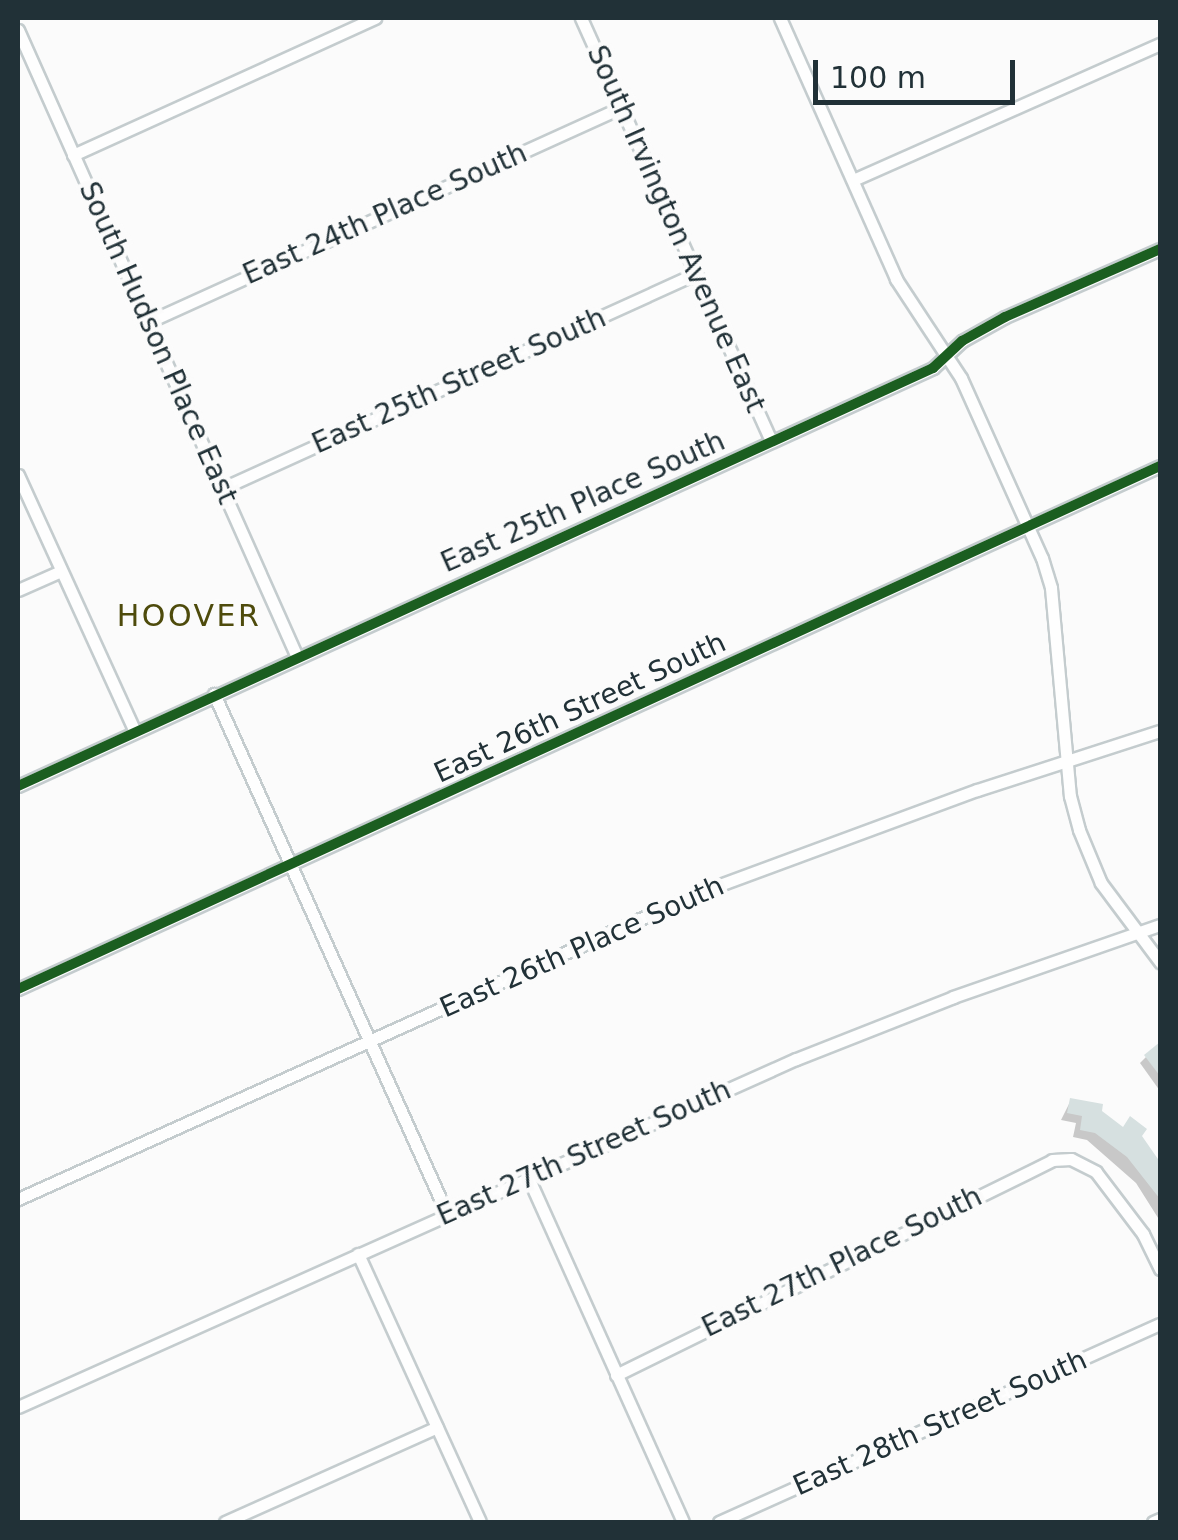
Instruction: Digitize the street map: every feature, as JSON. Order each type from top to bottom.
[{"type":"street","points":[[73,155],[375,18]]},
{"type":"street","name":"South Irvington Avenue East","points":[[582,18],[771,441]]},
{"type":"street","points":[[780,18],[896,280],[948,355],[1028,525],[1051,588],[1070,796],[1089,858],[1111,898],[1160,962]]},
{"type":"street","name":"South Hudson Place East","points":[[18,30],[297,656]]},
{"type":"street","points":[[853,180],[1160,44]]},
{"type":"street","name":"East 24th Place South","points":[[148,322],[622,107]]},
{"type":"street","name":"East 25th Place South","points":[[18,786],[933,368],[962,342],[1005,318],[1160,249]]},
{"type":"street","name":"East 25th Street South","points":[[223,488],[694,274]]},
{"type":"street","name":"East 26th Street South","points":[[18,989],[1160,466]]},
{"type":"street","points":[[18,475],[134,730]]},
{"type":"street","points":[[18,590],[61,571]]},
{"type":"street","points":[[214,694],[446,1214]]},
{"type":"street","name":"East 26th Place South","points":[[18,1199],[698,894],[977,790],[1160,731]]},
{"type":"street","name":"East 27th Street South","points":[[18,1407],[857,1034],[1160,925]]},
{"type":"street","name":"East 27th Place South","points":[[616,1374],[1039,1164],[1071,1160],[1096,1172],[1132,1217],[1160,1269]]},
{"type":"street","points":[[528,1177],[683,1522]]},
{"type":"street","points":[[358,1254],[480,1522]]},
{"type":"street","name":"East 28th Street South","points":[[719,1522],[1160,1324]]},
{"type":"street","points":[[224,1522],[437,1427]]},
{"type":"street","points":[[1153,1522],[1160,1519]]},
{"type":"building","points":[[1160,1042],[1160,1076],[1144,1055]]},
{"type":"building","points":[[1070,1098],[1103,1104],[1102,1111],[1123,1127],[1130,1116],[1147,1129],[1142,1136],[1160,1162],[1160,1199],[1127,1157],[1095,1133],[1080,1130],[1082,1116],[1067,1113]]},
{"type":"cycle path","points":[[18,786],[933,368],[962,341],[1005,317],[1160,249]]},
{"type":"cycle path","points":[[18,989],[1160,466]]},
{"type":"district","name":"HOOVER","points":[[189,616]]}]
